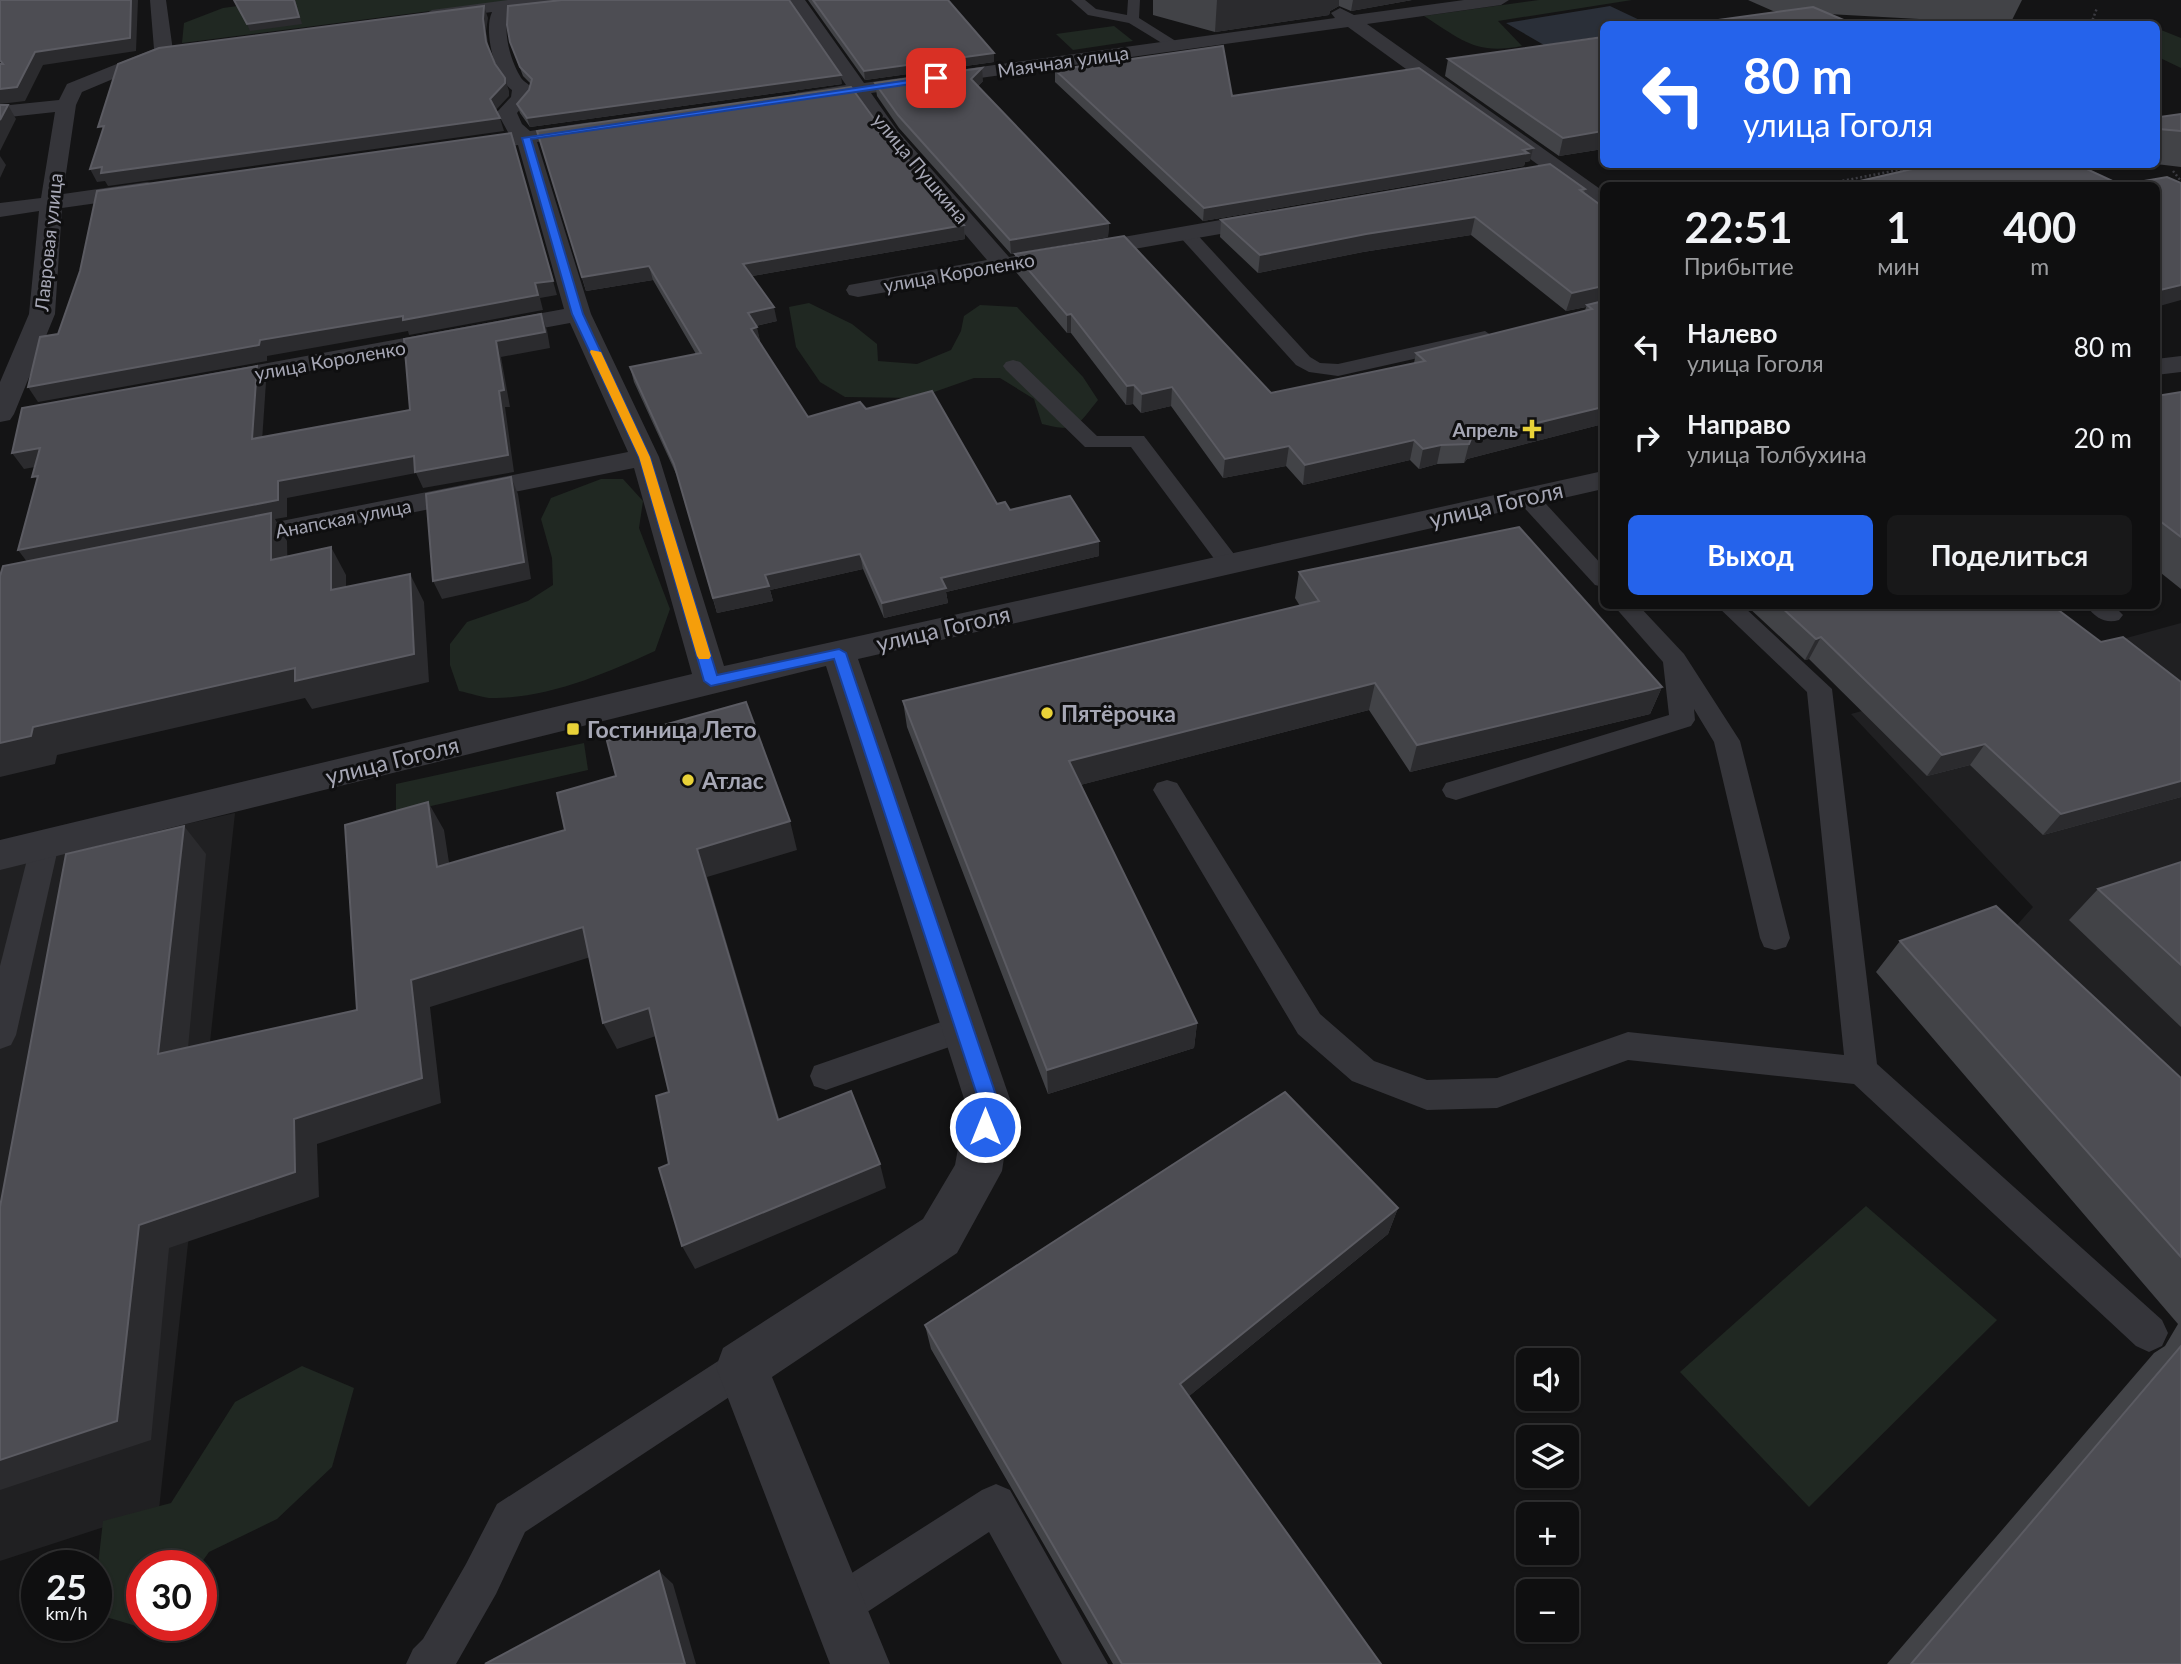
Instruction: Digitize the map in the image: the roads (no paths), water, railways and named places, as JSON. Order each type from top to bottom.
[{"type":"street","points":[[0,112],[66,105],[74,88],[170,50],[158,0]]},
{"type":"street","points":[[416,17],[547,0]]},
{"type":"street","name":"улица Пушкина","points":[[796,0],[890,134],[1003,264]]},
{"type":"street","points":[[1322,0],[1600,199]]},
{"type":"street","name":"Маячная улица","points":[[788,99],[1501,0]]},
{"type":"street","points":[[503,6],[496,22],[498,39],[512,81],[522,88],[520,98],[507,112],[513,127],[526,138],[578,314],[645,457],[711,681]]},
{"type":"street","name":"Лавровая улица","points":[[0,414],[42,314],[51,202],[66,105]]},
{"type":"street","points":[[444,149],[609,125]]},
{"type":"street","points":[[1529,174],[1557,170]]},
{"type":"street","points":[[0,210],[169,186]]},
{"type":"street","name":"улица Короленко","points":[[858,290],[1296,214]]},
{"type":"street","name":"улица Короленко","points":[[179,387],[578,314]]},
{"type":"street","points":[[2160,367],[2181,364]]},
{"type":"street","points":[[0,420],[27,415]]},
{"type":"street","name":"Анапская улица","points":[[206,545],[645,457]]},
{"type":"street","name":"улица Гоголя","points":[[0,855],[711,681],[1229,563],[1527,497],[1600,484]]},
{"type":"street","points":[[839,653],[989,1104],[978,1171],[940,1236],[741,1367],[860,1664]]},
{"type":"lane","points":[[1077,0],[1092,12],[1133,20],[1175,45]]},
{"type":"lane","points":[[1133,20],[1134,0]]},
{"type":"lane","points":[[1186,233],[1303,361],[1316,368],[1338,370],[1497,334]]},
{"type":"lane","points":[[1013,366],[1092,443],[1137,440],[1229,563]]},
{"type":"lane","points":[[1527,497],[1600,577]]},
{"type":"lane","points":[[1629,609],[1675,660],[1727,741],[1775,938]]},
{"type":"lane","points":[[1732,609],[1819,689],[1862,1071]]},
{"type":"lane","points":[[1456,790],[1682,720],[1675,660]]},
{"type":"lane","points":[[1167,790],[1309,1024],[1363,1071],[1427,1095],[1497,1093],[1628,1046],[1862,1071],[2149,1333]]},
{"type":"lane","points":[[0,1035],[45,844]]},
{"type":"lane","points":[[826,1076],[964,1028]]},
{"type":"lane","points":[[428,1664],[438,1654],[481,1579],[510,1518],[741,1367]]},
{"type":"lane","points":[[837,1607],[996,1504],[1086,1664]]},
{"type":"place","name":"Апрель","points":[[1532,429]]},
{"type":"place","name":"Пятёрочка","points":[[1047,713]]},
{"type":"place","name":"Гостиница Лето","points":[[573,729]]},
{"type":"place","name":"Атлас","points":[[688,780]]}]
